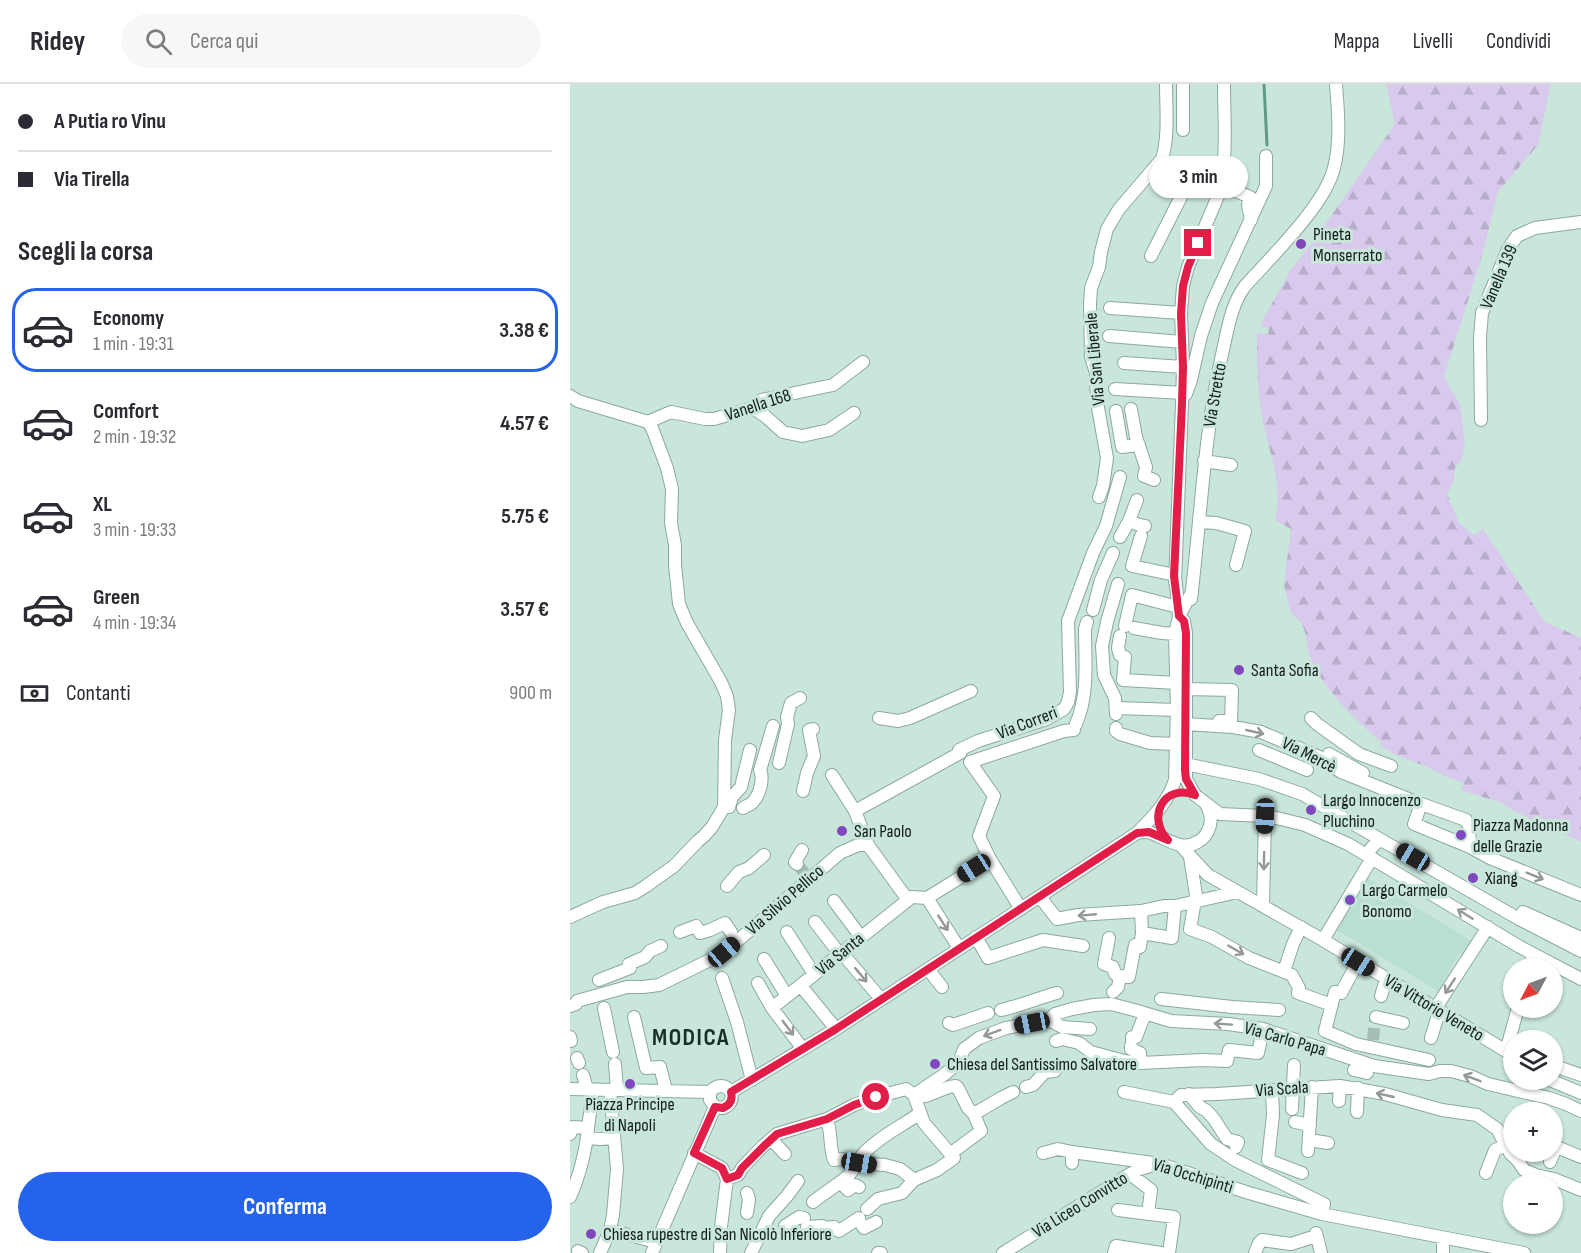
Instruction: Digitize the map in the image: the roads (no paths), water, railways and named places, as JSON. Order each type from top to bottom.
[{"type":"street","name":"Via San Liberale","points":[[1099,497],[1107,458],[1097,402],[1096,373],[1091,357],[1091,288],[1099,267],[1107,229],[1119,209],[1162,159],[1165,150],[1166,84]]},
{"type":"street","points":[[1183,84],[1183,130]]},
{"type":"street","points":[[1206,804],[1211,816],[1209,830],[1195,844],[1181,846],[1162,835],[1157,820],[1158,812],[1175,780],[1171,744],[1172,710],[1177,684],[1181,634],[1176,611],[1174,576],[1183,398],[1181,314],[1183,286],[1188,267],[1221,185],[1224,84]]},
{"type":"street","name":"Via Stretto","points":[[1181,634],[1192,592],[1209,422],[1229,322],[1237,296],[1297,228],[1326,189],[1338,148],[1336,84]]},
{"type":"street","points":[[1183,398],[1191,380],[1201,336],[1212,303],[1266,186],[1266,156]]},
{"type":"street","points":[[1151,256],[1189,182]]},
{"type":"street","points":[[1221,185],[1250,197],[1248,205],[1251,220]]},
{"type":"street","name":"Vanella 139","points":[[1481,420],[1482,314],[1508,249],[1517,236],[1535,228],[1581,222]]},
{"type":"street","points":[[1110,308],[1181,314]]},
{"type":"street","points":[[1109,336],[1182,342]]},
{"type":"street","name":"Vanella 168","points":[[648,422],[671,412],[714,419],[753,408],[761,400],[833,385],[862,362]]},
{"type":"street","points":[[1124,363],[1183,367]]},
{"type":"street","points":[[1115,389],[1183,398]]},
{"type":"street","points":[[570,396],[578,401],[648,422],[652,428],[672,489],[670,523],[675,545],[679,604],[687,623],[721,682],[727,696],[729,710],[725,740],[724,807],[712,827],[674,866],[635,893],[603,902],[570,917]]},
{"type":"street","points":[[753,408],[783,432],[802,436],[829,430],[854,412]]},
{"type":"street","points":[[1131,410],[1146,467],[1144,476],[1154,480]]},
{"type":"street","points":[[1116,411],[1122,447],[1139,445]]},
{"type":"street","points":[[1204,461],[1231,465]]},
{"type":"street","name":"Via Correri","points":[[855,811],[960,753],[959,750],[978,741],[1032,725],[1064,710],[1070,692],[1068,621],[1093,553],[1107,526],[1120,477]]},
{"type":"street","points":[[1120,537],[1137,500]]},
{"type":"street","points":[[1129,521],[1139,525],[1143,531],[1132,566],[1174,576]]},
{"type":"street","points":[[1199,522],[1216,523],[1245,531],[1236,565]]},
{"type":"street","points":[[1093,610],[1101,580],[1113,553]]},
{"type":"street","points":[[1118,584],[1102,646],[1104,675],[1115,698],[1116,711],[1172,710]]},
{"type":"street","points":[[1063,642],[1062,623],[1074,592],[1078,593]]},
{"type":"street","points":[[1176,611],[1192,592]]},
{"type":"street","points":[[1176,611],[1132,596],[1126,630],[1118,648],[1120,655],[1125,657],[1123,680],[1232,690],[1231,721],[1204,720],[1191,724]]},
{"type":"street","points":[[1021,909],[979,836],[994,796],[970,762],[1075,727],[1084,697],[1087,622]]},
{"type":"street","points":[[1126,630],[1181,634]]},
{"type":"street","points":[[1177,684],[1191,724],[1185,764],[1186,779],[1195,795]]},
{"type":"street","points":[[879,718],[898,721],[910,718],[971,691]]},
{"type":"street","points":[[779,763],[791,703],[800,698]]},
{"type":"street","points":[[1311,718],[1359,754],[1390,766]]},
{"type":"street","name":"Via Mercè","points":[[1191,724],[1261,732],[1322,759],[1341,772],[1466,820],[1469,826],[1470,847]]},
{"type":"street","points":[[744,808],[753,802],[758,793],[763,776],[760,769],[773,726]]},
{"type":"street","points":[[803,791],[807,772],[814,756],[809,730],[813,729]]},
{"type":"street","points":[[1116,729],[1120,734],[1150,743],[1171,744]]},
{"type":"street","points":[[724,807],[729,807],[732,797],[741,787],[750,750]]},
{"type":"street","points":[[1259,750],[1307,770]]},
{"type":"street","points":[[1325,752],[1375,779]]},
{"type":"street","points":[[1185,764],[1258,774],[1302,794],[1519,919],[1581,951]]},
{"type":"street","points":[[832,775],[855,811],[868,845],[910,898],[927,898],[988,854]]},
{"type":"street","points":[[731,1092],[836,1029],[1137,833],[1164,802],[1177,793],[1195,795],[1220,814],[1265,816],[1305,825],[1348,844],[1533,954],[1581,979]]},
{"type":"street","points":[[1418,803],[1414,824],[1581,895]]},
{"type":"street","points":[[1263,906],[1265,816]]},
{"type":"street","points":[[1137,833],[1149,832],[1168,840]]},
{"type":"street","points":[[1323,940],[1377,842],[1383,841]]},
{"type":"street","name":"Via Silvio Pellico","points":[[570,1006],[598,994],[627,987],[659,985],[716,957],[735,937],[840,853],[858,845],[868,845]]},
{"type":"street","name":"Via Vittorio Veneto","points":[[1181,846],[1208,875],[1301,927],[1503,1049]]},
{"type":"street","points":[[797,864],[795,862],[802,850]]},
{"type":"street","points":[[727,886],[739,872],[749,868],[764,855]]},
{"type":"street","points":[[1190,856],[1196,895],[1190,929],[1212,937],[1249,958],[1292,975],[1299,988],[1298,993],[1332,1005]]},
{"type":"street","points":[[1436,896],[1448,877]]},
{"type":"street","points":[[1040,897],[1057,919],[1175,906],[1238,892]]},
{"type":"street","name":"Via Santa","points":[[772,1008],[910,898]]},
{"type":"street","points":[[927,898],[960,948]]},
{"type":"street","points":[[834,901],[861,937]]},
{"type":"street","points":[[1142,933],[1172,938],[1175,906]]},
{"type":"street","points":[[1109,938],[1104,964],[1113,967],[1114,974],[1129,977],[1135,945],[1140,946],[1141,911]]},
{"type":"street","points":[[1431,1038],[1437,1010],[1490,929],[1505,911]]},
{"type":"street","points":[[1519,919],[1523,912],[1581,938]]},
{"type":"street","points":[[680,932],[696,926],[700,933],[725,922],[735,937]]},
{"type":"street","points":[[815,922],[881,999]]},
{"type":"street","points":[[1284,972],[1301,927]]},
{"type":"street","points":[[787,932],[814,974]]},
{"type":"street","points":[[976,938],[988,958],[1044,940],[1083,945]]},
{"type":"street","points":[[599,980],[630,968],[629,964],[661,946]]},
{"type":"street","points":[[1532,958],[1533,954]]},
{"type":"street","points":[[764,959],[787,996]]},
{"type":"street","points":[[1358,962],[1341,993],[1335,992],[1325,1031],[1356,1044],[1430,1060]]},
{"type":"street","points":[[928,969],[942,987]]},
{"type":"street","points":[[1113,992],[1118,987],[1120,976]]},
{"type":"street","points":[[722,978],[737,1022],[752,1080]]},
{"type":"street","points":[[1386,978],[1376,1018],[1403,1023]]},
{"type":"street","points":[[758,983],[772,1008],[803,1049]]},
{"type":"street","points":[[801,986],[836,1029]]},
{"type":"street","points":[[1001,1010],[1057,993]]},
{"type":"street","points":[[1161,999],[1279,1010]]},
{"type":"street","name":"Via Carlo Papa","points":[[914,1095],[964,1058],[964,1049],[979,1038],[1005,1028],[1049,1020],[1054,1014],[1072,1009],[1111,1004],[1171,1021],[1228,1024],[1263,1029],[1374,1066],[1429,1074],[1451,1071],[1488,1084],[1549,1098],[1581,1111]]},
{"type":"street","points":[[600,1253],[610,1230],[617,1169],[611,1108],[614,1090],[614,1058],[604,1008]]},
{"type":"street","points":[[949,1023],[953,1025],[988,1013]]},
{"type":"street","points":[[1141,1063],[1140,1053],[1131,1049],[1132,1037],[1136,1037],[1145,1014]]},
{"type":"street","points":[[634,1017],[646,1068],[660,1067],[666,1090]]},
{"type":"street","points":[[1049,1020],[1062,1027],[1090,1029]]},
{"type":"street","points":[[1056,1041],[1062,1039],[1079,1043],[1091,1053],[1141,1063],[1227,1061],[1229,1050],[1258,1053],[1263,1029]]},
{"type":"street","points":[[1292,1109],[1294,1065]]},
{"type":"street","points":[[570,1197],[576,1184],[588,1133],[590,1089],[580,1066]]},
{"type":"street","points":[[1563,1069],[1581,1075]]},
{"type":"street","points":[[1026,1087],[1033,1084],[1045,1072],[1055,1071]]},
{"type":"street","points":[[718,1086],[723,1086],[731,1092],[730,1104],[723,1108],[715,1107],[710,1100],[710,1092],[718,1086]]},
{"type":"street","points":[[1339,1101],[1340,1086]]},
{"type":"street","name":"Via Scala","points":[[1174,1102],[1181,1095],[1189,1094],[1340,1086],[1358,1088],[1442,1110],[1477,1115],[1497,1129],[1503,1140]]},
{"type":"street","points":[[727,1179],[738,1175],[742,1168],[777,1134],[827,1119],[876,1097],[906,1089],[914,1095],[926,1096],[949,1087],[958,1088],[968,1108],[974,1114],[981,1131],[950,1154]]},
{"type":"street","points":[[1312,1087],[1309,1145],[1328,1143]]},
{"type":"street","points":[[1357,1112],[1358,1088]]},
{"type":"street","points":[[570,1089],[710,1092]]},
{"type":"street","points":[[1272,1090],[1273,1115],[1268,1160],[1302,1173]]},
{"type":"street","points":[[974,1114],[1014,1092]]},
{"type":"street","points":[[1124,1092],[1174,1102],[1211,1144],[1236,1153],[1285,1185],[1324,1204],[1322,1214]]},
{"type":"street","points":[[1566,1104],[1576,1092]]},
{"type":"street","points":[[1189,1094],[1214,1119],[1227,1138],[1238,1142],[1236,1153]]},
{"type":"street","points":[[785,1227],[799,1217],[806,1223],[823,1228],[834,1227],[838,1231],[861,1215],[878,1199],[902,1193],[914,1180],[947,1164],[954,1158],[924,1123],[914,1095]]},
{"type":"street","points":[[610,1230],[654,1248],[715,1107]]},
{"type":"street","points":[[813,1202],[849,1174],[871,1146],[920,1113]]},
{"type":"street","points":[[827,1119],[831,1132],[830,1149],[834,1160],[842,1158],[858,1164],[885,1165],[900,1169],[914,1180]]},
{"type":"street","points":[[1295,1122],[1310,1125]]},
{"type":"street","points":[[570,1134],[573,1127],[601,1139],[614,1138]]},
{"type":"street","points":[[771,1139],[785,1154]]},
{"type":"street","points":[[1486,1173],[1495,1150],[1503,1146]]},
{"type":"street","name":"Via Occhipinti","points":[[1043,1153],[1058,1149],[1072,1157],[1160,1164],[1322,1214],[1524,1253]]},
{"type":"street","points":[[1563,1150],[1581,1157]]},
{"type":"street","points":[[694,1153],[722,1168],[727,1179],[720,1253]]},
{"type":"street","name":"Via Scala","points":[[1519,1162],[1524,1170],[1581,1190]]},
{"type":"street","name":"Via Liceo Convitto","points":[[1003,1253],[1130,1174],[1160,1164]]},
{"type":"street","points":[[1130,1174],[1151,1190],[1148,1214]]},
{"type":"street","points":[[751,1253],[769,1216],[798,1181]]},
{"type":"street","points":[[840,1182],[848,1190],[855,1185],[859,1187]]},
{"type":"street","points":[[747,1193],[749,1199],[747,1213]]},
{"type":"street","points":[[1118,1210],[1174,1217],[1169,1253]]},
{"type":"street","points":[[861,1215],[864,1228],[876,1222]]},
{"type":"street","points":[[1255,1253],[1262,1240],[1291,1244],[1316,1235],[1320,1253]]},
{"type":"street","points":[[1443,1238],[1443,1253]]},
{"type":"street","points":[[1114,1253],[1116,1246],[1161,1253]]},
{"type":"waterway","points":[[1264,84],[1267,145]]},
{"type":"tunnel","points":[[797,864],[807,876]]},
{"type":"tunnel","points":[[1373,1040],[1375,1019]]},
{"type":"place","name":"Pineta Monserrato","points":[[1301,244]]},
{"type":"place","name":"Santa Sofia","points":[[1239,670]]},
{"type":"place","name":"Largo Innocenzo Pluchino","points":[[1311,810]]},
{"type":"place","name":"San Paolo","points":[[842,831]]},
{"type":"place","name":"Piazza Madonna delle Grazie","points":[[1461,835]]},
{"type":"place","name":"Xiang","points":[[1473,878]]},
{"type":"place","name":"Largo Carmelo Bonomo","points":[[1350,900]]},
{"type":"place","name":"Chiesa del Santissimo Salvatore","points":[[935,1064]]},
{"type":"place","name":"Piazza Principe di Napoli","points":[[630,1084]]},
{"type":"place","name":"Chiesa rupestre di San Nicolò Inferiore","points":[[591,1234]]},
{"type":"district","name":"MODICA","points":[[691,1037]]}]
